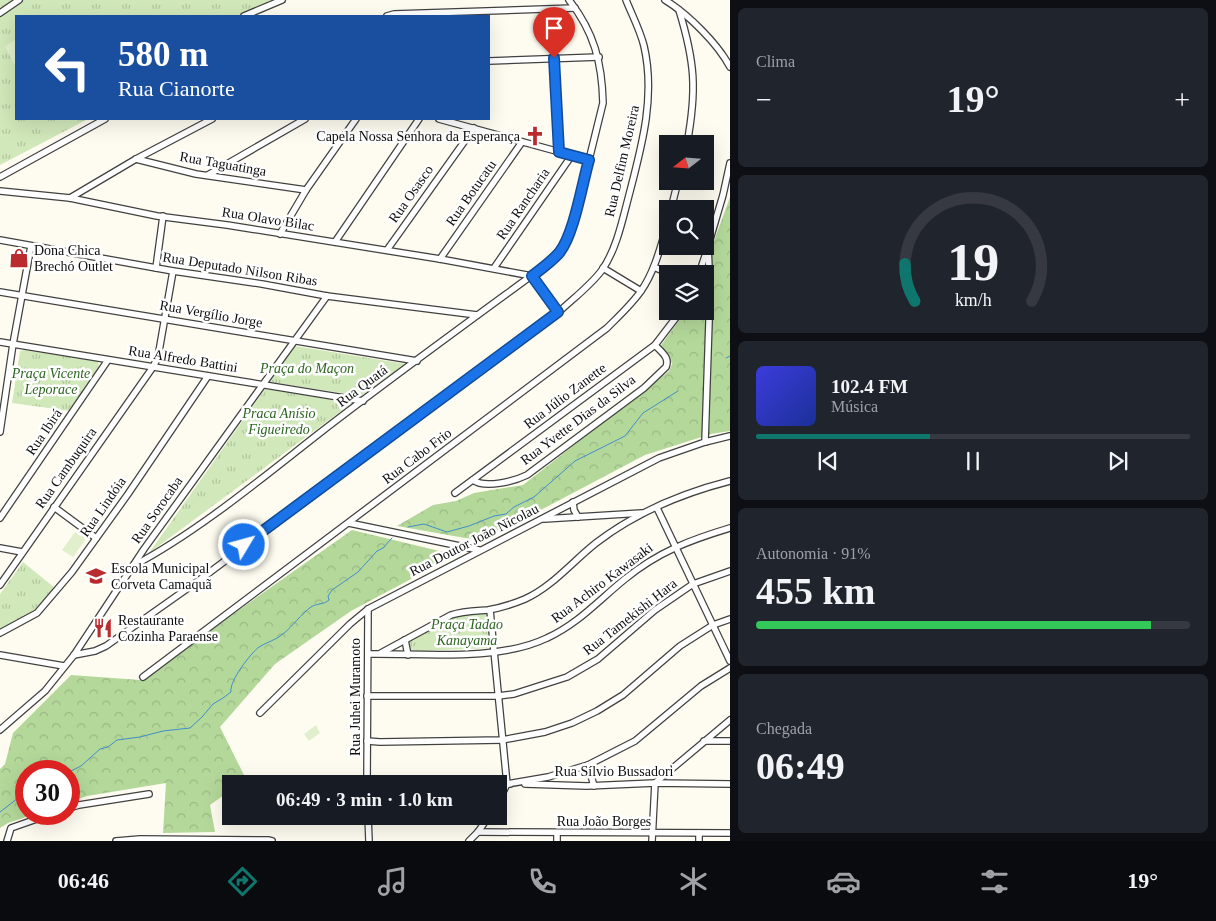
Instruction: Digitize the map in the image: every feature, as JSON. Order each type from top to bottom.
[{"type":"street","points":[[0,13],[19,0]]},
{"type":"street","points":[[246,15],[282,0]]},
{"type":"street","name":"Rua Quatá","points":[[133,566],[149,558],[225,506],[363,400],[532,276],[560,252],[573,225],[603,103],[603,85],[599,56],[594,42],[569,0]]},
{"type":"street","name":"Rua Delfim Moreira","points":[[74,655],[95,651],[106,646],[198,580],[558,312],[603,268],[614,245],[623,217],[643,140],[649,98],[644,46],[626,0]]},
{"type":"street","points":[[665,0],[699,28],[730,67]]},
{"type":"street","points":[[390,15],[575,8]]},
{"type":"street","points":[[679,10],[692,60],[694,84],[688,135]]},
{"type":"street","points":[[490,61],[599,56]]},
{"type":"street","points":[[554,58],[559,152]]},
{"type":"street","points":[[0,177],[102,120]]},
{"type":"street","points":[[70,198],[136,159],[210,120]]},
{"type":"street","points":[[208,175],[303,120]]},
{"type":"street","points":[[280,234],[306,190],[355,120]]},
{"type":"street","points":[[334,242],[418,120]]},
{"type":"street","points":[[443,120],[589,160]]},
{"type":"street","name":"Rua Osasco","points":[[387,250],[474,128]]},
{"type":"street","name":"Rua Botucatu","points":[[440,258],[522,142]]},
{"type":"street","name":"Rua Rancharia","points":[[494,268],[572,155]]},
{"type":"street","name":"Rua Taguatinga","points":[[136,159],[196,174],[306,190]]},
{"type":"street","points":[[714,226],[730,163]]},
{"type":"street","name":"Rua Olavo Bilac","points":[[0,191],[70,198],[163,216],[440,258],[532,276]]},
{"type":"street","points":[[156,268],[163,216]]},
{"type":"street","name":"Rua Deputado Nilson Ribas","points":[[0,240],[327,296],[477,315]]},
{"type":"street","points":[[0,432],[13,344],[31,246]]},
{"type":"street","name":"Rua Cabo Frio","points":[[143,678],[607,328],[641,291],[654,267],[659,251]]},
{"type":"street","points":[[654,267],[659,269]]},
{"type":"street","points":[[603,268],[641,291]]},
{"type":"street","name":"Rua Cambuquira","points":[[0,585],[158,357],[173,271]]},
{"type":"street","points":[[532,276],[558,312]]},
{"type":"street","name":"Rua Vergílio Jorge","points":[[0,292],[417,361]]},
{"type":"street","name":"Rua Sorocaba","points":[[0,730],[45,691],[74,655],[144,549],[327,296]]},
{"type":"street","name":"Rua Júlio Zanette","points":[[455,493],[654,345],[674,320]]},
{"type":"street","points":[[705,442],[707,320]]},
{"type":"street","name":"Rua Alfredo Battini","points":[[0,342],[363,400]]},
{"type":"street","name":"Rua Yvette Dias da Silva","points":[[473,480],[482,484],[510,482],[527,475],[636,394],[668,363],[667,358],[654,345]]},
{"type":"street","name":"Rua Ibirá","points":[[2,515],[108,360]]},
{"type":"street","name":"Rua Lindóia","points":[[0,633],[37,613],[72,572],[208,376]]},
{"type":"street","name":"Rua Doutor João Nicolau","points":[[260,713],[350,624],[368,609],[659,458],[705,442],[730,436]]},
{"type":"street","points":[[379,654],[451,615],[463,611],[490,610],[525,599],[547,586],[597,542],[620,527],[647,512],[704,488],[730,480]]},
{"type":"street","points":[[573,502],[574,510],[578,517]]},
{"type":"street","points":[[0,506],[2,515]]},
{"type":"street","points":[[54,507],[96,538]]},
{"type":"street","points":[[657,508],[730,661]]},
{"type":"street","points":[[541,519],[647,512]]},
{"type":"street","points":[[616,515],[620,527]]},
{"type":"street","points":[[349,523],[479,550]]},
{"type":"street","name":"Rua Achiro Kawasaki","points":[[368,654],[408,655],[494,652],[522,647],[546,639],[570,626],[648,562],[676,546],[730,528]]},
{"type":"street","points":[[457,545],[467,557]]},
{"type":"street","points":[[0,548],[22,552]]},
{"type":"street","points":[[144,549],[149,558]]},
{"type":"street","name":"Rua Tamekishi Hara","points":[[367,696],[498,696],[514,694],[567,677],[598,659],[655,610],[693,584],[730,572]]},
{"type":"street","name":"Rua Juhei Muramoto","points":[[367,775],[368,609]]},
{"type":"street","points":[[490,610],[506,775]]},
{"type":"street","points":[[367,741],[502,740],[545,732],[572,723],[597,711],[635,686],[680,646],[713,625],[730,619]]},
{"type":"street","points":[[405,640],[408,655]]},
{"type":"street","points":[[0,655],[64,666]]},
{"type":"street","points":[[549,780],[588,765],[635,741],[701,686],[730,668]]},
{"type":"street","points":[[652,841],[655,783],[730,720]]},
{"type":"street","points":[[704,741],[730,741]]},
{"type":"street","points":[[588,765],[594,786]]},
{"type":"street","name":"Rua Sílvio Bussadori","points":[[507,784],[549,780],[594,786],[655,783],[730,784]]},
{"type":"street","points":[[80,805],[149,794]]},
{"type":"street","points":[[7,841],[11,828],[20,825]]},
{"type":"street","points":[[368,825],[369,841]]},
{"type":"street","points":[[469,841],[483,825]]},
{"type":"street","name":"Rua João Borges","points":[[478,832],[730,833]]},
{"type":"street","points":[[544,833],[544,841]]},
{"type":"street","points":[[557,833],[557,841]]},
{"type":"street","points":[[604,833],[604,841]]},
{"type":"street","points":[[699,833],[699,841]]},
{"type":"street","points":[[116,841],[272,841]]},
{"type":"green space","points":[[0,0],[271,0],[241,15],[15,15],[15,120],[86,120],[0,165]]},
{"type":"green space","points":[[15,41],[15,66],[5,46]]},
{"type":"green space","points":[[730,197],[730,431],[711,434],[645,455],[482,541],[397,526],[433,505],[456,501],[474,493],[523,485],[669,371],[672,364],[670,358],[659,348],[679,320],[714,320],[714,265],[705,265],[709,255],[714,255],[714,241]]},
{"type":"green space","name":"Praça do Maçon","points":[[295,346],[406,364],[361,396],[270,382]]},
{"type":"green space","name":"Praça Vicente Leporace","points":[[25,350],[97,361],[99,364],[98,368],[70,411],[12,403],[20,351]]},
{"type":"green space","name":"Praca Anísio Figueiredo","points":[[265,389],[352,403],[149,553]]},
{"type":"green space","points":[[352,530],[456,555],[351,611],[275,664],[220,727],[244,775],[222,775],[222,796],[210,805],[215,832],[163,833],[166,783],[80,798],[80,760],[15,760],[15,821],[0,828],[0,769],[5,764],[13,733],[71,675],[140,680]]},
{"type":"green space","points":[[75,532],[86,539],[73,557],[62,550]]},
{"type":"green space","points":[[23,562],[55,588],[34,610],[0,629],[0,594]]},
{"type":"green space","name":"Praça Tadao Kanayama","points":[[465,614],[487,614],[491,648],[418,651],[410,649],[409,642],[452,618]]},
{"type":"green space","points":[[316,725],[320,733],[309,741],[304,734]]},
{"type":"waterway","points":[[726,358],[730,356]]},
{"type":"waterway","points":[[408,527],[424,524],[447,532],[494,516],[506,514],[514,507],[534,497],[575,461],[625,436],[643,413],[678,391]]},
{"type":"waterway","points":[[80,766],[100,749],[108,747],[117,740],[190,728],[213,704],[231,692],[233,681],[255,650],[283,634],[311,607],[329,600],[328,596],[332,590],[358,572],[392,538]]},
{"type":"waterway","points":[[0,812],[15,800]]},
{"type":"place","name":"Capela Nossa Senhora da Esperança","points":[[535,136]]},
{"type":"place","name":"Dona Chica Brechó Outlet","points":[[19,258]]},
{"type":"place","name":"Escola Municipal Corveta Camaquã","points":[[96,576]]},
{"type":"place","name":"Restaurante Cozinha Paraense","points":[[103,628]]},
{"type":"route","points":[[244,545],[558,312],[532,276],[560,252],[566,242],[573,225],[579,194],[589,160],[559,152],[554,58]]}]
